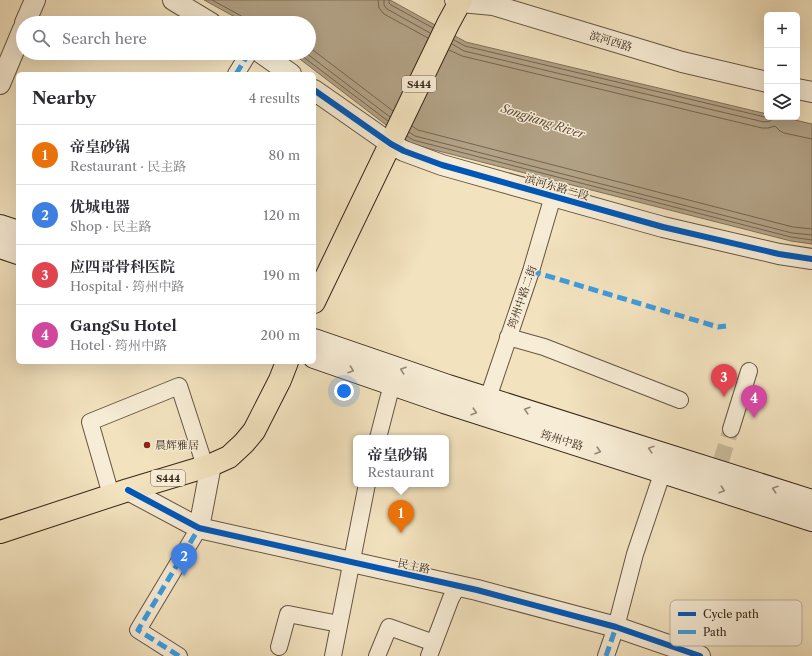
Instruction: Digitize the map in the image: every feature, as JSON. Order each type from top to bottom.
[{"type":"main road","name":"S444","points":[[316,298],[459,1]]},
{"type":"main road","points":[[0,226],[16,231]]},
{"type":"main road","points":[[0,247],[16,252]]},
{"type":"main road","name":"筠州中路","points":[[316,341],[448,386],[719,466],[811,504]]},
{"type":"main road","name":"筠州中路","points":[[316,358],[444,402],[663,471],[811,504]]},
{"type":"main road","name":"S444","points":[[0,532],[211,465],[229,457],[254,431],[280,380],[286,364]]},
{"type":"street","points":[[28,16],[35,0]]},
{"type":"street","points":[[172,0],[199,16]]},
{"type":"street","name":"滨河西路","points":[[459,1],[493,4],[682,62],[764,81]]},
{"type":"street","points":[[0,84],[16,46]]},
{"type":"street","points":[[237,72],[245,60]]},
{"type":"street","points":[[271,60],[288,72]]},
{"type":"street","points":[[800,89],[812,92]]},
{"type":"street","name":"滨河东路二段","points":[[316,91],[391,144],[404,151],[442,165],[663,227],[779,254],[812,258]]},
{"type":"street","name":"筠州中路二街","points":[[488,398],[531,271],[553,196]]},
{"type":"street","points":[[508,337],[544,347],[680,400]]},
{"type":"street","points":[[731,428],[749,371]]},
{"type":"street","points":[[379,435],[392,384]]},
{"type":"street","points":[[119,493],[90,422],[179,386],[202,460],[211,465],[200,528],[138,630],[179,656]]},
{"type":"street","points":[[606,656],[616,627],[635,554],[663,471]]},
{"type":"street","points":[[333,656],[366,487]]},
{"type":"street","name":"民主路","points":[[119,493],[200,528],[477,590],[616,627],[670,646]]},
{"type":"street","points":[[377,656],[389,627],[432,649],[450,598],[458,586]]},
{"type":"street","points":[[279,647],[288,614],[339,624]]},
{"type":"street","name":"民主路","points":[[671,646],[700,656]]},
{"type":"water","name":"Songjiang River","points":[[204,0],[390,0],[466,42],[764,113],[764,120],[795,120],[812,124],[812,244],[791,241],[411,144],[301,60],[316,60],[316,16],[233,16]]},
{"type":"tunnel","points":[[721,461],[731,429]]},
{"type":"marked path","points":[[237,72],[245,60]]},
{"type":"marked path","points":[[531,271],[718,327],[726,326]]},
{"type":"marked path","points":[[179,656],[138,630],[199,528]]},
{"type":"marked path","points":[[606,656],[616,627]]},
{"type":"cycle path","points":[[316,91],[391,144],[404,151],[442,165],[663,227],[779,254],[812,259]]},
{"type":"cycle path","points":[[128,490],[199,528],[477,590],[616,627],[670,646]]},
{"type":"cycle path","points":[[671,646],[700,656]]},
{"type":"place","name":"应四哥骨科医院","points":[[724,397]]},
{"type":"place","name":"GangSu Hotel","points":[[754,418]]},
{"type":"place","name":"晨辉雅居","points":[[147,445]]},
{"type":"place","name":"帝皇砂锅","points":[[401,533]]},
{"type":"place","name":"优城电器","points":[[184,576]]}]
